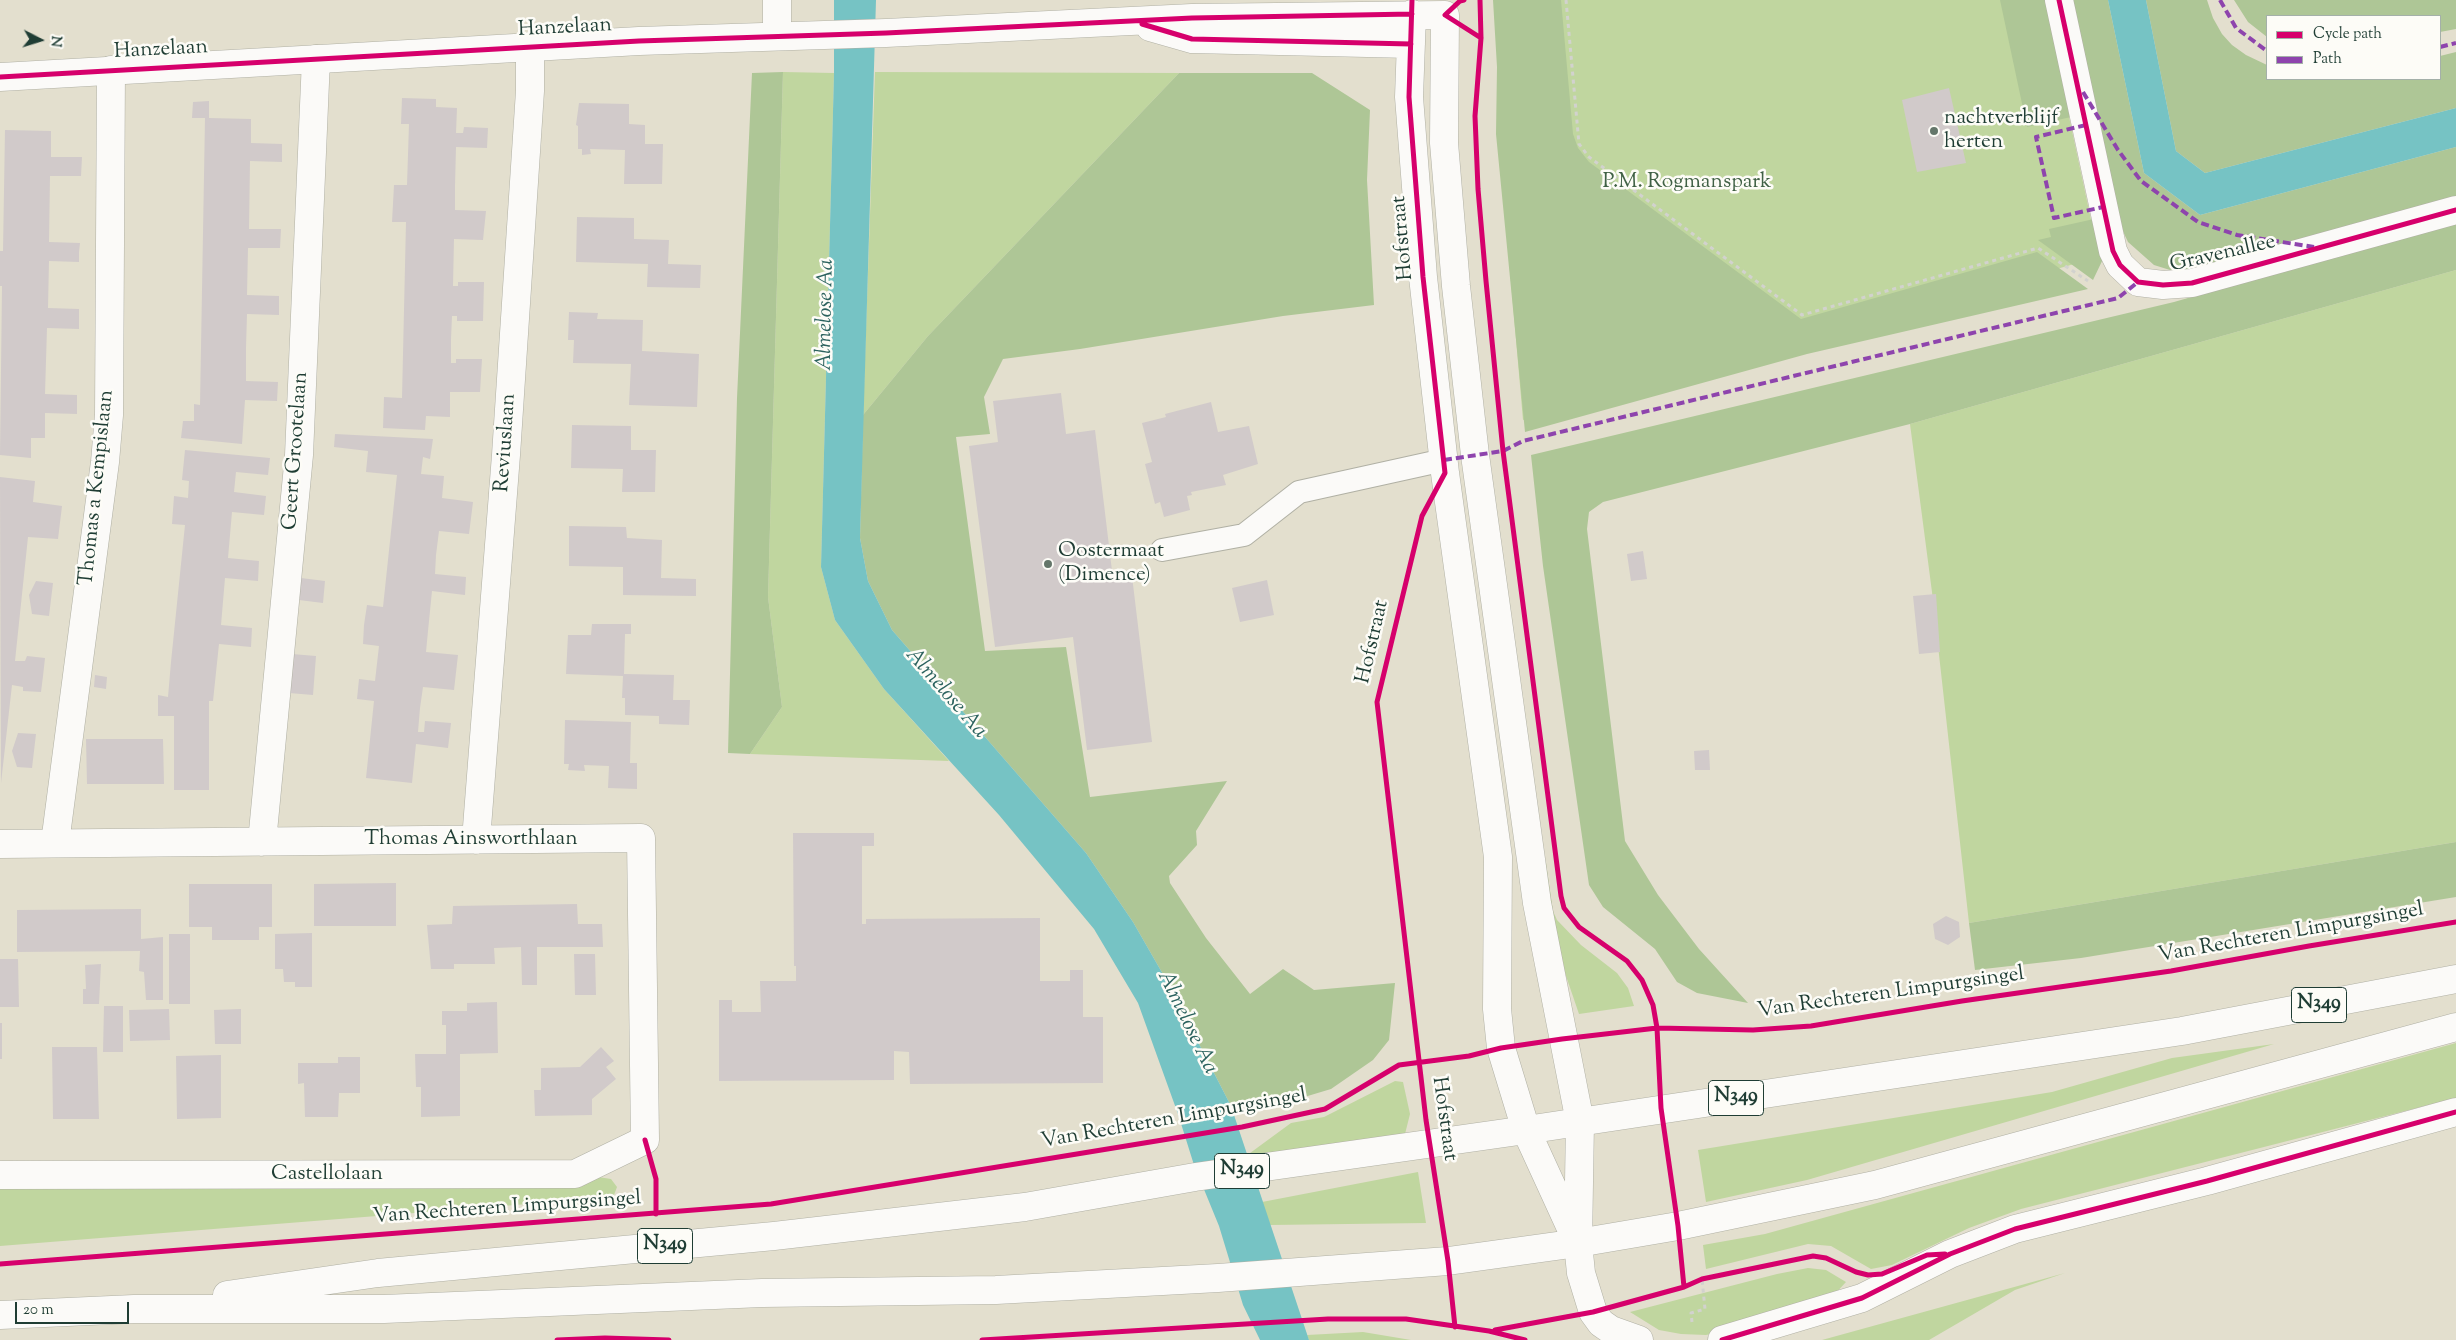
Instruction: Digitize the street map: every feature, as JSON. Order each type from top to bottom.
[{"type":"street","points":[[777,0],[777,35]]},
{"type":"street","name":"Hanzelaan","points":[[1132,22],[1212,0]]},
{"type":"street","points":[[2059,0],[2113,251],[2120,265],[2138,282]]},
{"type":"street","name":"Hanzelaan","points":[[0,77],[316,58],[777,35],[886,33],[1412,7],[1446,7]]},
{"type":"street","name":"Hofstraat","points":[[1412,7],[1409,97],[1423,277],[1444,460],[1498,857],[1497,1009],[1501,1048],[1526,1130],[1578,1243]]},
{"type":"street","points":[[1446,7],[1444,143],[1456,286],[1475,455],[1537,903],[1580,1122],[1578,1243],[1582,1273],[1593,1312],[1601,1323],[1611,1330],[1639,1340]]},
{"type":"street","name":"Hanzelaan","points":[[1132,22],[1192,39],[1411,44]]},
{"type":"street","name":"Reviuslaan","points":[[476,840],[506,455],[530,91],[530,47]]},
{"type":"street","name":"Geert Grootelaan","points":[[262,842],[299,456],[316,58]]},
{"type":"street","name":"Thomas a Kempislaan","points":[[55,843],[105,462],[108,425],[111,261],[111,70]]},
{"type":"street","name":"Gravenallee","points":[[2138,282],[2163,285],[2192,282],[2456,210]]},
{"type":"street","name":"Thomas Ainsworthlaan","points":[[0,844],[641,838],[646,1140]]},
{"type":"street","name":"N349","points":[[134,1309],[378,1273],[774,1236],[1025,1207],[1195,1177],[1526,1130],[2182,1031],[2456,979]]},
{"type":"street","name":"N349","points":[[0,1315],[134,1309],[384,1309],[762,1293],[996,1290],[1218,1278],[1448,1261],[1578,1243],[1678,1226],[1875,1185],[2456,1027]]},
{"type":"street","points":[[1722,1340],[1862,1298],[1950,1254],[2015,1229],[2207,1181],[2456,1112]]},
{"type":"street","name":"Castellolaan","points":[[0,1175],[575,1174],[646,1140]]},
{"type":"lane","points":[[1162,550],[1244,535],[1299,492],[1444,460]]},
{"type":"path","points":[[1566,0],[1579,144],[1589,157],[1802,315],[2038,248],[2099,288],[2138,282]]},
{"type":"path","points":[[1693,1283],[1711,1277]]},
{"type":"path","points":[[1694,1331],[1691,1314],[1705,1309],[1702,1279]]},
{"type":"green space","points":[[1493,0],[1561,0],[1573,134],[1578,148],[1589,162],[1801,319],[2037,252],[2088,289],[1807,354],[1525,432],[1496,134],[1497,67]]},
{"type":"green space","name":"P.M. Rogmanspark","points":[[1495,0],[2044,0],[2099,257],[1523,420],[1498,133],[1499,67]]},
{"type":"green space","points":[[2000,0],[2046,0],[2071,117],[2027,127]]},
{"type":"green space","points":[[2073,0],[2108,0],[2144,173],[2200,215],[2456,147],[2456,196],[2189,270],[2170,270],[2154,265],[2128,242],[2120,225]]},
{"type":"green space","points":[[2146,0],[2207,0],[2213,18],[2222,34],[2232,45],[2246,55],[2266,65],[2266,80],[2441,80],[2441,56],[2456,52],[2456,108],[2205,173],[2176,151]]},
{"type":"green space","points":[[2234,0],[2456,0],[2456,29],[2441,32],[2441,15],[2266,15],[2266,36],[2248,22]]},
{"type":"green space","points":[[783,72],[834,73],[821,567],[835,620],[884,689],[949,761],[750,754],[782,707],[768,597]]},
{"type":"green space","points":[[783,72],[768,597],[782,707],[750,754],[728,753],[737,398],[752,73]]},
{"type":"green space","points":[[875,72],[1179,73],[928,336],[863,415]]},
{"type":"green space","points":[[1179,73],[1312,73],[1370,110],[1367,180],[1374,305],[1283,316],[1080,349],[1003,359],[984,397],[990,434],[956,437],[985,651],[1066,647],[1090,797],[1227,781],[1196,831],[1197,845],[1169,876],[1170,883],[1206,938],[1250,994],[1283,969],[1314,990],[1395,983],[1389,1040],[1373,1060],[1331,1089],[1301,1098],[1231,1106],[1164,976],[1133,922],[1086,853],[892,630],[868,581],[860,538],[863,415],[928,336]]},
{"type":"green space","points":[[2094,219],[2103,259],[2093,280],[2038,240],[2051,237],[2049,229]]},
{"type":"green space","points":[[2456,221],[2456,270],[1910,424],[1603,502],[1589,512],[1587,529],[1625,841],[1658,895],[1699,949],[1748,1003],[1697,993],[1677,982],[1655,949],[1603,907],[1589,885],[1543,566],[1531,455],[2174,302]]},
{"type":"green space","points":[[2456,270],[2456,842],[1969,923],[1932,592],[1910,424]]},
{"type":"green space","points":[[2456,842],[2456,897],[2081,958],[1975,970],[1969,923]]},
{"type":"green space","points":[[1546,863],[1553,911],[1557,920],[1581,945],[1617,973],[1628,988],[1634,1006],[1579,1014],[1552,935],[1541,864]]},
{"type":"green space","points":[[2456,1043],[2456,1098],[2021,1209],[1969,1228],[1892,1265],[1871,1269],[1831,1246],[1808,1244],[1706,1269],[1703,1245],[1765,1234]]},
{"type":"green space","points":[[2274,1044],[1807,1180],[1706,1202],[1698,1150],[2052,1092],[2172,1058]]},
{"type":"green space","points":[[1395,1081],[1403,1082],[1410,1114],[1404,1138],[1246,1156],[1291,1123],[1324,1117]]},
{"type":"green space","points":[[1418,1172],[1426,1223],[1270,1225],[1262,1202]]},
{"type":"green space","points":[[598,1177],[611,1179],[617,1187],[614,1195],[603,1198],[0,1246],[0,1187]]},
{"type":"green space","points":[[1808,1268],[1826,1270],[1846,1282],[1833,1296],[1743,1327],[1706,1335],[1681,1334],[1659,1330],[1630,1312],[1777,1274]]},
{"type":"green space","points":[[2065,1273],[2015,1290],[1929,1340],[1822,1340]]},
{"type":"green space","points":[[1363,1332],[1411,1340],[1309,1340],[1307,1335]]},
{"type":"water","name":"Almelose Aa","points":[[834,0],[876,0],[860,538],[868,581],[892,630],[1086,853],[1133,922],[1164,976],[1231,1106],[1309,1340],[1260,1340],[1243,1305],[1219,1226],[1194,1165],[1178,1114],[1138,1003],[1094,929],[999,815],[884,689],[835,620],[821,567],[834,73]]},
{"type":"water","points":[[2108,0],[2146,0],[2176,151],[2205,173],[2456,108],[2456,147],[2200,215],[2144,173]]},
{"type":"building","name":"nachtverblijf herten","points":[[1949,88],[1966,163],[1917,172],[1902,100]]},
{"type":"building","points":[[402,98],[436,99],[436,107],[457,108],[456,133],[463,133],[464,127],[488,128],[487,148],[456,147],[455,210],[486,211],[483,240],[454,239],[453,286],[458,286],[458,282],[484,282],[483,321],[457,321],[457,316],[452,316],[451,363],[456,363],[456,359],[482,359],[480,392],[450,392],[450,417],[426,416],[425,430],[383,428],[384,397],[402,398],[406,222],[392,222],[394,185],[407,185],[409,124],[401,124]]},
{"type":"building","points":[[209,101],[209,118],[251,119],[251,143],[282,144],[282,162],[250,161],[249,229],[281,229],[280,248],[248,248],[247,295],[279,296],[279,315],[247,314],[246,381],[278,382],[277,401],[245,400],[242,444],[181,438],[183,421],[194,421],[194,404],[200,405],[205,118],[192,118],[193,102]]},
{"type":"building","points":[[579,103],[629,104],[629,124],[645,125],[645,144],[663,144],[662,184],[624,184],[625,150],[590,149],[591,154],[582,155],[582,149],[578,149],[578,126],[576,125]]},
{"type":"building","points":[[5,130],[51,131],[51,157],[82,157],[81,176],[50,176],[49,242],[80,243],[79,262],[49,261],[48,308],[79,309],[79,329],[47,328],[45,394],[77,395],[77,414],[45,413],[45,438],[31,438],[31,458],[0,455],[2,286],[0,286],[0,251],[3,251]]},
{"type":"building","points":[[577,217],[634,218],[634,239],[669,240],[668,264],[701,265],[700,288],[647,287],[648,264],[576,262]]},
{"type":"building","points":[[569,312],[598,313],[597,319],[643,320],[642,351],[699,354],[697,407],[629,405],[631,364],[573,363],[574,340],[568,340]]},
{"type":"building","name":"Oostermaat (Dimence)","points":[[1061,393],[1066,434],[1095,430],[1113,579],[1132,576],[1152,742],[1087,750],[1073,637],[995,647],[969,446],[998,442],[993,401]]},
{"type":"building","points":[[1211,402],[1218,432],[1249,426],[1258,464],[1223,475],[1226,485],[1191,492],[1192,495],[1187,496],[1190,510],[1164,517],[1160,502],[1155,504],[1145,464],[1152,462],[1142,423],[1166,417],[1165,414]]},
{"type":"building","points":[[572,425],[631,426],[631,450],[656,450],[655,492],[622,492],[623,469],[571,468]]},
{"type":"building","points":[[335,434],[433,439],[430,459],[423,457],[421,474],[444,476],[442,498],[473,502],[469,534],[439,531],[436,555],[435,574],[466,577],[465,595],[432,591],[426,652],[458,655],[454,690],[423,687],[420,708],[418,732],[424,732],[425,721],[451,723],[448,748],[416,744],[412,783],[366,778],[374,701],[357,699],[359,679],[375,681],[379,646],[363,644],[364,625],[367,605],[383,607],[397,475],[366,472],[368,451],[334,447]]},
{"type":"building","points":[[185,450],[270,458],[268,475],[236,472],[234,492],[266,496],[264,515],[232,512],[228,558],[259,561],[258,581],[225,578],[221,625],[252,628],[251,647],[219,644],[213,701],[209,701],[209,790],[174,790],[174,716],[158,716],[158,695],[168,697],[185,525],[172,524],[174,496],[188,498],[189,481],[182,480]]},
{"type":"building","points":[[0,477],[35,481],[33,502],[62,506],[58,539],[28,537],[15,661],[25,661],[27,656],[45,658],[41,692],[23,691],[23,687],[12,685],[1,783]]},
{"type":"building","points":[[569,526],[626,527],[627,538],[662,540],[661,578],[696,579],[696,596],[623,595],[623,567],[569,566]]},
{"type":"building","points":[[1643,551],[1647,579],[1631,581],[1627,554]]},
{"type":"building","points":[[301,578],[325,581],[323,603],[299,600]]},
{"type":"building","points":[[1267,580],[1274,615],[1240,622],[1232,588]]},
{"type":"building","points":[[36,581],[53,583],[49,616],[32,614],[29,595]]},
{"type":"building","points":[[1936,594],[1940,652],[1919,654],[1913,596]]},
{"type":"building","points":[[592,624],[631,624],[631,634],[625,634],[624,674],[674,675],[673,700],[690,700],[689,725],[659,724],[659,716],[625,715],[625,698],[622,698],[623,676],[566,674],[568,635],[591,635]]},
{"type":"building","points":[[292,654],[316,656],[313,695],[289,693]]},
{"type":"building","points":[[95,675],[107,677],[106,689],[94,687]]},
{"type":"building","points":[[565,720],[631,722],[630,763],[637,763],[637,789],[608,788],[609,766],[584,765],[585,771],[568,770],[569,764],[564,764]]},
{"type":"building","points":[[18,733],[36,734],[32,768],[17,767],[12,751]]},
{"type":"building","points":[[86,739],[163,739],[164,784],[87,784]]},
{"type":"building","points":[[1709,750],[1710,770],[1695,770],[1694,751]]},
{"type":"building","points":[[793,833],[874,833],[874,846],[862,846],[862,924],[866,924],[866,919],[1040,918],[1040,981],[1070,981],[1070,970],[1083,970],[1083,1017],[1103,1017],[1103,1083],[910,1084],[909,1052],[894,1051],[894,1080],[719,1081],[719,1000],[732,1000],[732,1012],[761,1012],[760,981],[796,981],[796,966],[794,966]]},
{"type":"building","points":[[396,883],[396,926],[314,926],[314,884]]},
{"type":"building","points":[[189,884],[272,884],[272,927],[259,927],[259,940],[212,940],[212,927],[189,927]]},
{"type":"building","points":[[577,904],[578,924],[602,924],[603,947],[537,947],[537,985],[522,985],[521,947],[494,948],[495,964],[454,964],[454,969],[431,969],[427,925],[452,924],[453,906]]},
{"type":"building","points":[[141,909],[141,939],[163,937],[163,1000],[146,1000],[144,972],[139,971],[140,951],[17,952],[17,910]]},
{"type":"building","points":[[1946,916],[1959,922],[1960,937],[1948,945],[1935,939],[1933,924]]},
{"type":"building","points":[[312,933],[312,987],[295,987],[295,982],[284,982],[283,969],[275,969],[275,934]]},
{"type":"building","points":[[169,934],[190,934],[190,1004],[169,1004]]},
{"type":"building","points":[[574,954],[595,954],[596,995],[575,995]]},
{"type":"building","points":[[0,959],[18,959],[19,1007],[0,1007]]},
{"type":"building","points":[[101,964],[99,1004],[83,1004],[83,989],[86,989],[85,965]]},
{"type":"building","points":[[497,1002],[498,1053],[460,1054],[460,1116],[421,1117],[421,1087],[416,1087],[415,1054],[446,1054],[446,1025],[442,1025],[442,1011],[467,1011],[467,1003]]},
{"type":"building","points":[[104,1006],[123,1006],[123,1052],[103,1052]]},
{"type":"building","points":[[169,1009],[170,1040],[130,1041],[129,1010]]},
{"type":"building","points":[[241,1009],[241,1044],[215,1044],[214,1010]]},
{"type":"building","points":[[0,1023],[2,1023],[2,1059],[0,1059]]},
{"type":"building","points":[[52,1047],[97,1047],[99,1119],[53,1119]]},
{"type":"building","points":[[601,1047],[614,1061],[606,1067],[616,1079],[592,1099],[592,1115],[535,1116],[534,1090],[541,1090],[541,1068],[580,1067]]},
{"type":"building","points":[[221,1055],[221,1118],[177,1119],[176,1056]]},
{"type":"building","points":[[338,1057],[360,1057],[360,1093],[339,1093],[338,1117],[305,1117],[304,1083],[298,1084],[298,1063],[338,1063]]},
{"type":"marked path","points":[[2220,0],[2236,28],[2266,50]]},
{"type":"marked path","points":[[2441,47],[2456,43]]},
{"type":"marked path","points":[[2083,92],[2118,150],[2141,181],[2198,222],[2237,235],[2314,247]]},
{"type":"marked path","points":[[2086,125],[2036,137],[2054,218],[2103,207]]},
{"type":"marked path","points":[[1444,460],[1503,451],[1523,441],[2118,298],[2138,282]]},
{"type":"cycle path","points":[[1412,0],[1409,97],[1423,277],[1445,473],[1422,516],[1377,702],[1426,1120],[1448,1261],[1455,1327]]},
{"type":"cycle path","points":[[1464,0],[1460,1],[1445,15],[1481,38]]},
{"type":"cycle path","points":[[1480,0],[1481,38],[1475,116],[1478,189],[1486,281],[1503,451],[1561,896],[1564,908],[1579,927],[1627,961],[1642,980],[1653,1005],[1657,1028],[1661,1108],[1678,1226],[1684,1287]]},
{"type":"cycle path","points":[[2059,0],[2113,251],[2120,265],[2138,282],[2163,285],[2192,283],[2456,210]]},
{"type":"cycle path","points":[[0,77],[639,41],[886,33],[1192,18],[1412,14]]},
{"type":"cycle path","points":[[1142,24],[1192,39],[1411,44]]},
{"type":"cycle path","name":"Van Rechteren Limpurgsingel","points":[[0,1264],[771,1204],[1242,1127],[1325,1109],[1399,1065],[1469,1056],[1501,1048],[1562,1039],[1657,1028],[1753,1030],[1811,1026],[1962,1001],[2171,971],[2456,922]]},
{"type":"cycle path","points":[[1722,1340],[1862,1298],[1950,1254],[2015,1229],[2207,1181],[2456,1112]]},
{"type":"cycle path","points":[[645,1140],[656,1179],[656,1214]]},
{"type":"cycle path","points":[[1495,1330],[1593,1312],[1684,1287],[1702,1279],[1813,1256],[1826,1258],[1856,1272],[1868,1275],[1882,1274],[1927,1255],[1945,1254]]},
{"type":"cycle path","points":[[982,1340],[1328,1319],[1406,1319],[1489,1331],[1525,1340]]},
{"type":"cycle path","points":[[557,1340],[605,1338],[669,1340]]},
{"type":"place","name":"nachtverblijf herten","points":[[1934,131]]},
{"type":"place","name":"Oostermaat (Dimence)","points":[[1048,564]]}]
